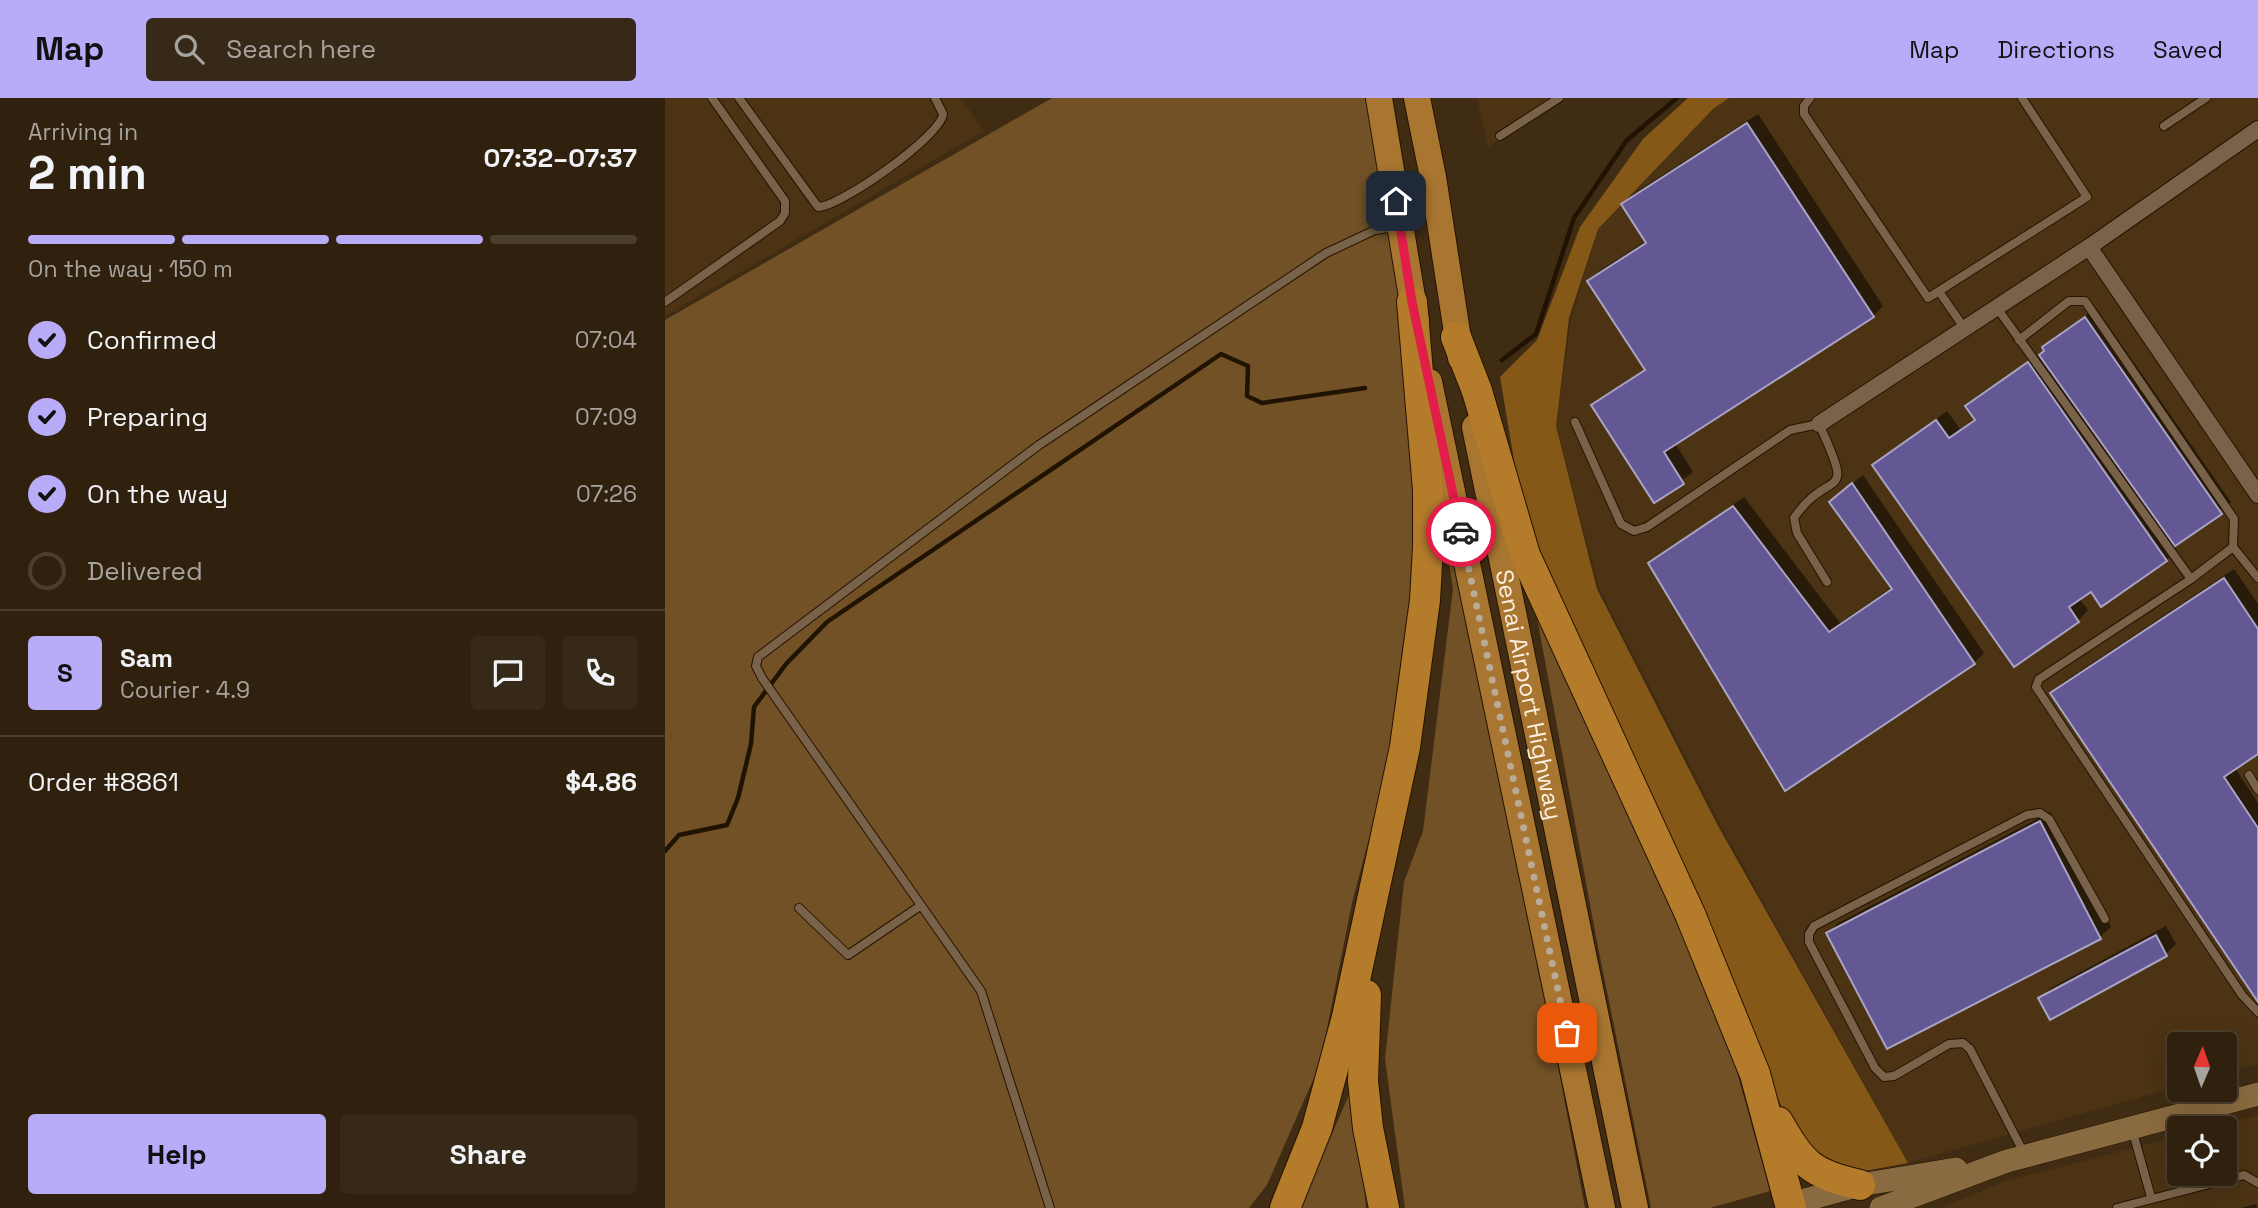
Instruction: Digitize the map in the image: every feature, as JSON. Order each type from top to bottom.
[{"type":"highway","name":"Senai Airport Highway","points":[[1378,98],[1412,302],[1602,1208]]},
{"type":"highway","name":"Senai Airport Highway","points":[[1417,98],[1433,177],[1456,337],[1635,1208]]},
{"type":"highway","points":[[1285,1208],[1317,1128],[1371,918],[1405,747],[1425,600],[1428,490],[1412,302]]},
{"type":"highway","points":[[1456,337],[1477,391],[1525,555],[1690,914],[1755,1074],[1800,1159],[1826,1177],[1860,1185]]},
{"type":"highway","points":[[1371,918],[1363,1081],[1368,1128],[1384,1208]]},
{"type":"highway","points":[[1755,1074],[1785,1207]]},
{"type":"main road","points":[[1881,1208],[2016,1158],[2258,1094]]},
{"type":"main road","points":[[1785,1207],[1860,1185],[2016,1158]]},
{"type":"street","points":[[1819,424],[2089,247],[2258,129]]},
{"type":"street","points":[[2089,247],[2258,495]]},
{"type":"lane","points":[[665,302],[780,221],[785,213],[785,201],[712,98]]},
{"type":"lane","points":[[739,98],[809,199],[818,207],[824,207],[908,155],[938,128],[943,114],[935,98]]},
{"type":"lane","points":[[1500,136],[1559,98]]},
{"type":"lane","points":[[1810,98],[1804,106],[1804,114],[1923,296],[1928,298],[1940,293],[2087,197],[2022,98]]},
{"type":"lane","points":[[2164,126],[2206,98]]},
{"type":"lane","points":[[1050,1208],[981,991],[762,678],[757,666],[761,653],[1039,445],[1326,253],[1375,230],[1400,226]]},
{"type":"lane","points":[[1940,293],[1965,329]]},
{"type":"lane","points":[[2019,340],[2069,301],[2085,301],[2234,519],[2233,547],[2258,578]]},
{"type":"lane","points":[[1997,308],[2191,579]]},
{"type":"lane","points":[[1576,422],[1621,524],[1634,531],[1647,527],[1790,430],[1819,424],[1839,467],[1840,476],[1835,483],[1801,508],[1794,518],[1797,533],[1827,582]]},
{"type":"lane","points":[[2233,547],[2191,579],[2039,679],[2036,687],[2242,995],[2258,1012]]},
{"type":"lane","points":[[2249,775],[2258,790]]},
{"type":"lane","points":[[2016,1158],[1970,1049],[1963,1042],[1949,1044],[1894,1076],[1884,1077],[1857,1033],[1809,942],[1809,934],[1814,926],[2015,821],[2040,813],[2049,819],[2105,919]]},
{"type":"lane","points":[[799,908],[848,955],[920,906]]},
{"type":"lane","points":[[2131,1127],[2151,1197]]},
{"type":"lane","points":[[2117,1208],[2244,1175],[2258,1183]]},
{"type":"shaded area","points":[[665,98],[961,98],[984,131],[665,316]]},
{"type":"shaded area","points":[[1052,98],[1366,98],[1409,336],[1423,479],[1408,691],[1352,903],[1320,1064],[1267,1185],[1249,1208],[665,1208],[665,320]]},
{"type":"shaded area","points":[[1477,98],[1566,98],[1488,147]]},
{"type":"shaded area","points":[[1688,98],[1729,98],[1713,109],[1598,229],[1569,318],[1556,426],[1597,589],[1717,824],[1908,1163],[1843,1175],[1796,1139],[1538,560],[1519,490],[1500,377],[1537,340],[1580,227],[1643,139]]},
{"type":"shaded area","points":[[1729,98],[2258,98],[2258,1064],[2237,1070],[2237,1032],[2167,1032],[2167,1089],[1908,1163],[1720,824],[1599,588],[1556,426],[1571,319],[1598,228],[1713,109]]},
{"type":"shaded area","points":[[1452,509],[1585,1208],[1405,1208],[1385,1059],[1404,882],[1423,831],[1453,589],[1441,511]]},
{"type":"shaded area","points":[[1530,580],[1720,1011],[1770,1191],[1710,1208],[1651,1208],[1597,942]]},
{"type":"shaded area","points":[[1355,1081],[1366,1208],[1296,1208],[1304,1198]]},
{"type":"shaded area","points":[[2258,1115],[2258,1208],[1940,1208],[2006,1181],[2167,1139],[2167,1186],[2237,1186],[2237,1121]]},
{"type":"building","points":[[1747,123],[1874,317],[1664,452],[1684,484],[1654,503],[1591,405],[1645,370],[1587,281],[1646,243],[1621,204]]},
{"type":"building","points":[[2085,317],[2222,514],[2175,546],[2039,355],[2044,351],[2042,347]]},
{"type":"building","points":[[2028,362],[2167,561],[2101,607],[2091,592],[2069,607],[2079,622],[2014,667],[1872,465],[1936,420],[1949,438],[1975,420],[1965,406]]},
{"type":"building","points":[[1852,483],[1975,664],[1785,791],[1648,563],[1733,506],[1829,632],[1892,589],[1829,502]]},
{"type":"building","points":[[2224,578],[2258,629],[2258,754],[2224,777],[2258,828],[2258,1002],[2050,693]]},
{"type":"building","points":[[2040,821],[2101,939],[1887,1049],[1826,933]]},
{"type":"building","points":[[2156,935],[2167,956],[2050,1020],[2038,998]]},
{"type":"waterway","points":[[1502,360],[1536,334],[1574,218],[1627,140],[1677,98]]},
{"type":"waterway","points":[[665,851],[679,835],[727,825],[738,798],[751,744],[754,707],[786,664],[827,622],[1221,354],[1248,366],[1247,396],[1262,403],[1365,388]]},
{"type":"way so far","points":[[1461,532],[1567,1033]]},
{"type":"route","points":[[1396,201],[1412,302],[1461,532]]}]
